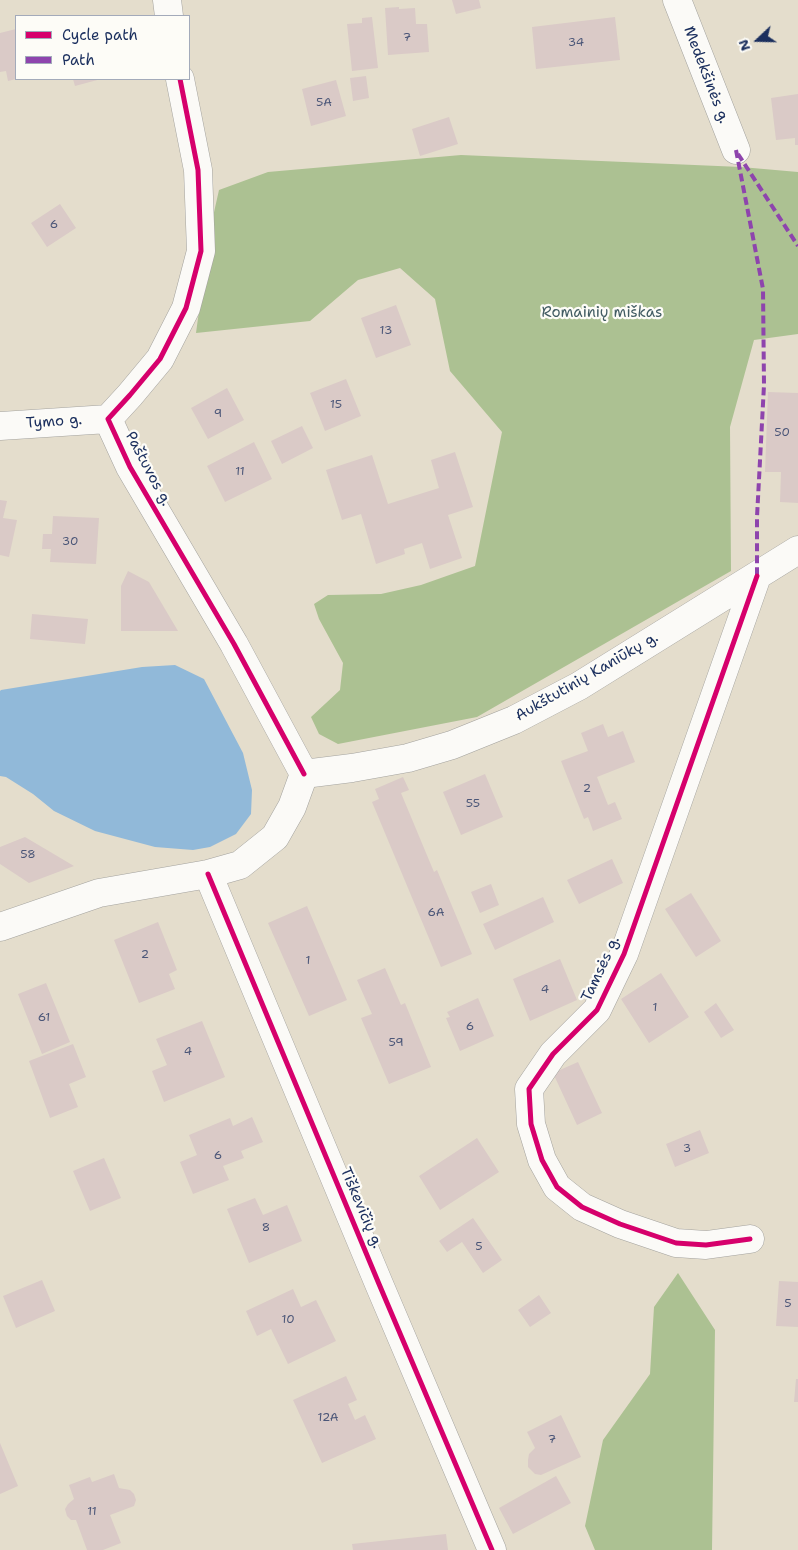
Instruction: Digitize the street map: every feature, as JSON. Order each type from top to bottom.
[{"type":"street","points":[[167,0],[169,15]]},
{"type":"street","name":"Medekšinės g.","points":[[677,0],[736,150]]},
{"type":"street","name":"Paštuvos g.","points":[[180,80],[198,170],[201,251],[186,308],[160,359],[108,419],[130,467],[234,644],[304,774]]},
{"type":"street","name":"Tymo g.","points":[[0,426],[108,419]]},
{"type":"street","name":"Aukštutinių Kaniūkų g.","points":[[304,774],[408,758],[452,745],[514,720],[579,686],[798,550]]},
{"type":"street","name":"Tamsės g.","points":[[750,1239],[706,1245],[676,1242],[620,1224],[582,1207],[558,1187],[542,1160],[531,1124],[529,1088],[553,1054],[597,1010],[624,954],[757,576]]},
{"type":"street","points":[[0,927],[99,893],[208,874],[240,865],[275,837],[292,807],[304,774]]},
{"type":"street","name":"Tiškevičių g.","points":[[208,874],[382,1293],[492,1550]]},
{"type":"green space","name":"Romainių miškas","points":[[461,155],[741,167],[798,172],[798,334],[754,340],[730,427],[731,571],[477,717],[338,744],[319,734],[311,717],[340,690],[343,663],[319,619],[314,604],[328,595],[381,594],[421,585],[475,566],[502,432],[450,371],[435,299],[400,268],[358,280],[310,321],[196,333],[210,230],[219,190],[268,172]]},
{"type":"green space","points":[[678,1273],[715,1330],[712,1550],[595,1550],[585,1526],[603,1440],[650,1374],[654,1307]]},
{"type":"water","points":[[175,665],[204,679],[243,753],[252,790],[251,814],[236,834],[210,847],[193,850],[155,847],[95,831],[54,811],[33,794],[6,777],[0,776],[1,690],[142,667]]},
{"type":"building","points":[[452,0],[479,0],[481,8],[456,14]]},
{"type":"building","points":[[399,7],[399,9],[415,8],[416,24],[427,24],[429,52],[388,55],[385,8]]},
{"type":"building","points":[[372,17],[378,68],[352,71],[347,24],[362,23],[362,18]]},
{"type":"building","points":[[615,17],[620,60],[536,69],[532,27]]},
{"type":"building","points":[[15,29],[15,79],[8,81],[6,71],[0,72],[0,33]]},
{"type":"building","points":[[366,76],[369,98],[353,101],[350,78]]},
{"type":"building","points":[[73,80],[97,80],[75,86]]},
{"type":"building","points":[[336,80],[346,116],[311,126],[302,89]]},
{"type":"building","points":[[798,94],[798,145],[795,145],[795,138],[776,140],[771,98]]},
{"type":"building","points":[[449,117],[458,144],[420,156],[412,129]]},
{"type":"building","points":[[60,204],[76,228],[47,247],[31,223]]},
{"type":"building","points":[[396,305],[411,345],[376,358],[361,318]]},
{"type":"building","points":[[346,379],[361,416],[325,431],[310,393]]},
{"type":"building","points":[[227,388],[244,420],[208,439],[191,408]]},
{"type":"building","points":[[768,392],[798,393],[798,503],[780,502],[781,472],[765,472]]},
{"type":"building","points":[[302,426],[313,448],[282,464],[271,441]]},
{"type":"building","points":[[254,442],[272,479],[225,502],[207,466]]},
{"type":"building","points":[[455,452],[473,507],[448,515],[462,558],[430,569],[422,543],[404,549],[405,554],[376,564],[361,514],[342,520],[326,470],[372,455],[388,504],[439,488],[431,460]]},
{"type":"building","points":[[0,500],[7,501],[3,518],[17,520],[9,557],[0,555]]},
{"type":"building","points":[[53,516],[99,518],[96,564],[50,562],[51,549],[42,549],[43,534],[52,534]]},
{"type":"building","points":[[128,571],[149,582],[178,631],[121,631],[121,586]]},
{"type":"building","points":[[32,614],[88,619],[85,644],[30,639]]},
{"type":"building","points":[[603,724],[608,737],[623,731],[635,762],[597,777],[608,805],[615,802],[622,819],[593,831],[588,817],[584,819],[561,761],[588,751],[581,733]]},
{"type":"building","points":[[485,774],[503,817],[461,835],[443,792]]},
{"type":"building","points":[[403,777],[409,790],[401,793],[434,872],[437,870],[472,954],[441,967],[372,802],[379,799],[375,789]]},
{"type":"building","points":[[25,837],[74,866],[29,883],[0,864],[0,847]]},
{"type":"building","points":[[612,859],[623,883],[579,904],[567,880]]},
{"type":"building","points":[[491,884],[499,905],[480,913],[471,892]]},
{"type":"building","points":[[691,893],[721,941],[696,957],[665,909]]},
{"type":"building","points":[[543,897],[554,922],[495,950],[483,924]]},
{"type":"building","points":[[307,906],[347,1000],[309,1016],[268,923]]},
{"type":"building","points":[[158,922],[177,970],[169,974],[175,989],[139,1003],[114,940]]},
{"type":"building","points":[[560,959],[577,1000],[530,1021],[513,979]]},
{"type":"building","points":[[385,968],[401,1005],[405,1003],[431,1067],[389,1084],[361,1018],[372,1014],[357,980]]},
{"type":"building","points":[[661,973],[689,1017],[649,1043],[621,999]]},
{"type":"building","points":[[46,983],[70,1042],[42,1054],[18,994]]},
{"type":"building","points":[[478,998],[494,1036],[460,1051],[446,1018],[450,1017],[447,1012]]},
{"type":"building","points":[[716,1003],[734,1030],[721,1038],[704,1012]]},
{"type":"building","points":[[202,1021],[225,1077],[164,1102],[152,1071],[167,1065],[156,1039]]},
{"type":"building","points":[[73,1044],[86,1077],[69,1084],[78,1107],[50,1118],[29,1061]]},
{"type":"building","points":[[578,1062],[602,1113],[577,1125],[553,1073]]},
{"type":"building","points":[[252,1117],[263,1142],[241,1151],[244,1158],[223,1166],[229,1180],[193,1194],[180,1162],[197,1155],[189,1135],[230,1118],[233,1126]]},
{"type":"building","points":[[700,1130],[709,1153],[675,1167],[666,1144]]},
{"type":"building","points":[[477,1138],[499,1172],[440,1210],[419,1176]]},
{"type":"building","points":[[104,1158],[121,1198],[90,1211],[73,1171]]},
{"type":"building","points":[[255,1198],[263,1215],[287,1205],[302,1241],[249,1263],[227,1209]]},
{"type":"building","points":[[473,1218],[502,1260],[483,1273],[462,1242],[447,1252],[439,1241]]},
{"type":"building","points":[[42,1280],[55,1311],[16,1328],[3,1296]]},
{"type":"building","points":[[779,1281],[798,1282],[798,1327],[776,1326]]},
{"type":"building","points":[[293,1289],[301,1307],[316,1300],[336,1341],[288,1364],[271,1329],[257,1336],[246,1311]]},
{"type":"building","points":[[539,1295],[551,1313],[530,1327],[518,1310]]},
{"type":"building","points":[[346,1376],[357,1400],[348,1404],[355,1420],[365,1415],[376,1439],[322,1463],[293,1400]]},
{"type":"building","points":[[796,1379],[798,1379],[798,1402],[794,1402]]},
{"type":"building","points":[[561,1415],[581,1457],[541,1475],[535,1474],[528,1467],[529,1454],[535,1448],[527,1432]]},
{"type":"building","points":[[0,1443],[18,1486],[0,1494]]},
{"type":"building","points":[[114,1474],[119,1488],[130,1490],[136,1500],[134,1506],[110,1515],[121,1543],[103,1550],[87,1550],[76,1520],[71,1520],[67,1516],[65,1509],[74,1499],[69,1485],[90,1477],[92,1482]]},
{"type":"building","points":[[556,1476],[571,1503],[513,1534],[499,1508]]},
{"type":"building","points":[[446,1534],[448,1550],[353,1550],[352,1544]]},
{"type":"marked path","points":[[736,150],[763,289],[764,385],[757,517],[757,576]]},
{"type":"marked path","points":[[738,154],[798,246]]},
{"type":"cycle path","points":[[180,80],[198,170],[201,251],[186,308],[160,359],[108,419],[130,467],[234,644],[304,774]]},
{"type":"cycle path","points":[[750,1239],[706,1245],[676,1243],[620,1224],[582,1207],[557,1187],[542,1160],[531,1124],[529,1089],[553,1054],[597,1010],[624,954],[757,576]]},
{"type":"cycle path","points":[[208,874],[492,1550]]}]
